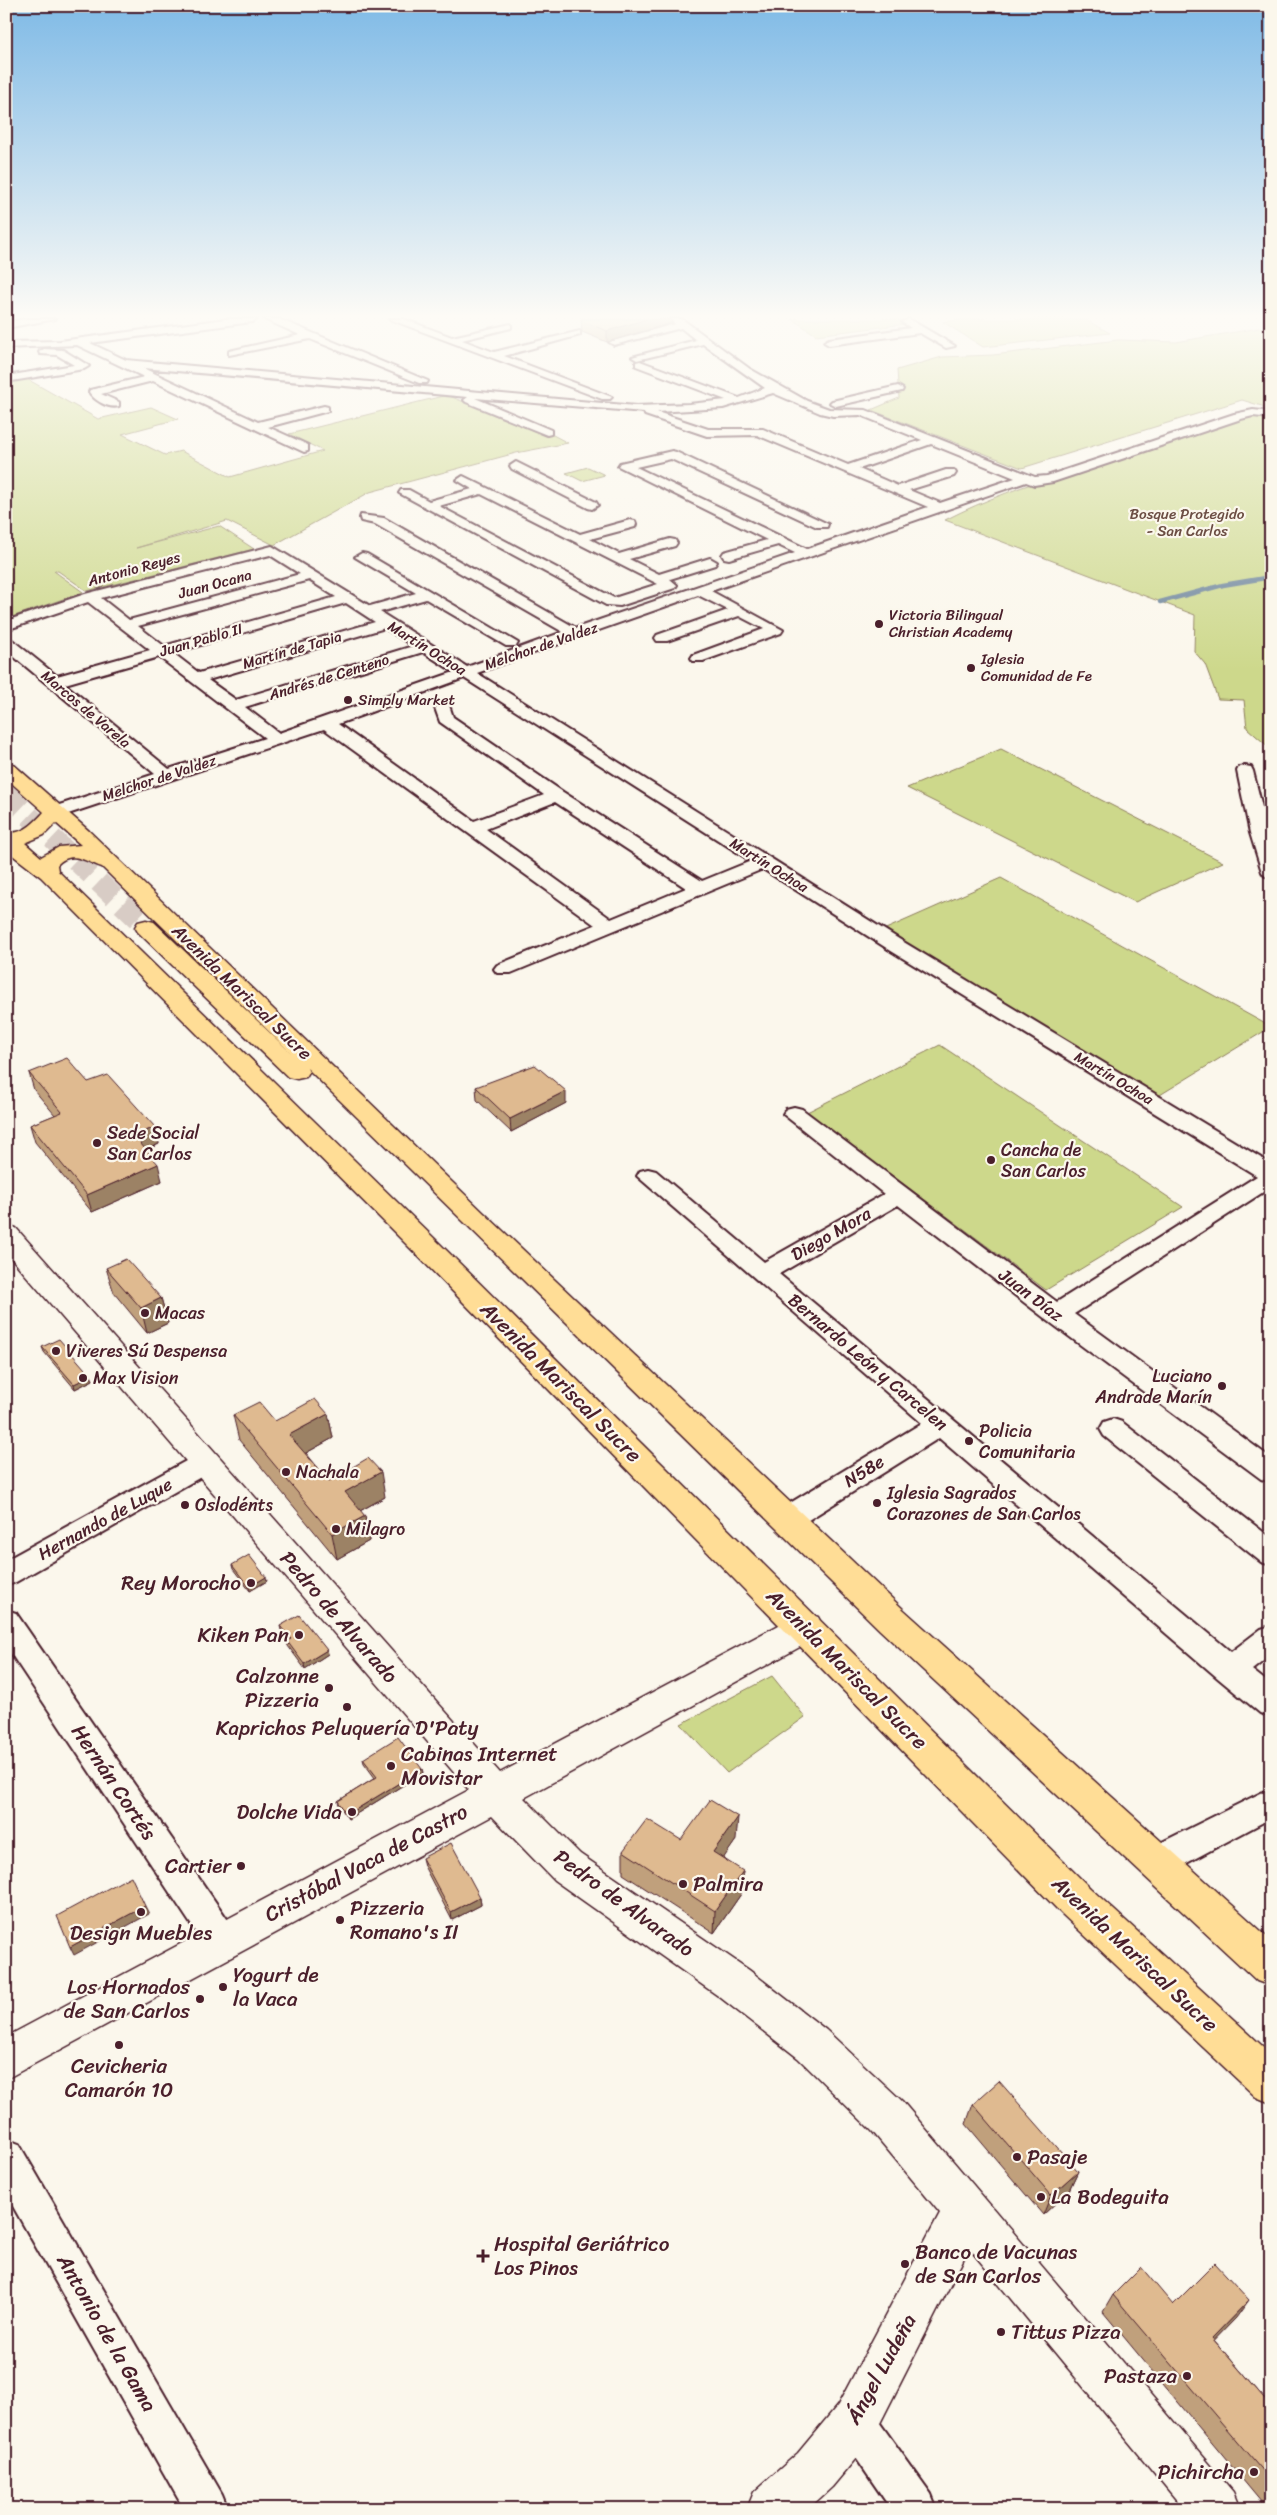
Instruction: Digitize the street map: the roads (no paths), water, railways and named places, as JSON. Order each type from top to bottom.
[{"type":"main road","name":"Avenida Mariscal Sucre","points":[[13,781],[56,812],[475,1219],[900,1627],[1271,1967]]},
{"type":"main road","points":[[8,839],[37,831],[56,812]]},
{"type":"main road","name":"Avenida Mariscal Sucre","points":[[8,839],[48,873],[429,1250],[806,1627],[1076,1901],[1271,2082]]},
{"type":"main road","points":[[48,873],[46,864],[50,860],[74,850],[91,853],[111,865]]},
{"type":"main road","name":"Avenida Mariscal Sucre","points":[[429,1250],[350,1146],[139,929],[430,1194],[475,1219]]},
{"type":"main road","name":"Pedro de Alvarado","points":[[6,1234],[495,1794],[567,1867],[735,1984],[812,2044],[886,2116],[1216,2509]]},
{"type":"main road","name":"Cristóbal Vaca de Castro","points":[[6,2059],[806,1627]]},
{"type":"main road","name":"Ángel Ludeña","points":[[771,2509],[815,2470],[855,2422],[965,2210]]},
{"type":"street","points":[[279,436],[304,448]]},
{"type":"street","points":[[769,436],[940,508]]},
{"type":"street","points":[[925,436],[1024,475],[1026,478],[1034,481],[1044,480],[1176,436]]},
{"type":"street","points":[[847,469],[926,443]]},
{"type":"street","points":[[808,554],[624,466],[672,455],[822,524]]},
{"type":"street","points":[[516,466],[592,505],[574,511]]},
{"type":"street","points":[[898,490],[950,473]]},
{"type":"street","points":[[548,482],[567,478]]},
{"type":"street","name":"Melchor de Valdez","points":[[56,812],[326,723],[575,633],[664,604],[1026,478]]},
{"type":"street","points":[[405,493],[611,602],[620,602],[670,585],[660,578],[463,480]]},
{"type":"street","points":[[428,505],[484,490]]},
{"type":"street","points":[[542,520],[558,515]]},
{"type":"street","points":[[366,518],[379,521],[575,633]]},
{"type":"street","points":[[729,555],[835,520]]},
{"type":"street","points":[[580,538],[630,524]]},
{"type":"street","points":[[619,558],[670,543]]},
{"type":"street","name":"Martín Ochoa","points":[[272,550],[895,944],[1271,1175],[1056,1314]]},
{"type":"street","name":"Antonio Reyes","points":[[6,626],[90,597],[272,550]]},
{"type":"street","points":[[362,557],[511,643]]},
{"type":"street","points":[[660,578],[710,562]]},
{"type":"street","name":"Juan Ocana","points":[[128,625],[311,575]]},
{"type":"street","points":[[698,658],[776,630],[701,591]]},
{"type":"street","points":[[368,611],[428,594]]},
{"type":"street","points":[[643,594],[664,604]]},
{"type":"street","points":[[90,597],[277,739]]},
{"type":"street","name":"Juan Pablo II","points":[[54,682],[348,598]]},
{"type":"street","points":[[662,638],[740,611]]},
{"type":"street","name":"Martín de Tapia","points":[[197,678],[387,623]]},
{"type":"street","name":"Marcos de Varela","points":[[6,642],[166,775]]},
{"type":"street","name":"Andrés de Centeno","points":[[234,706],[425,647]]},
{"type":"street","points":[[443,708],[446,720],[557,796],[701,889]]},
{"type":"street","points":[[326,723],[609,926]]},
{"type":"street","points":[[1245,771],[1259,833],[1271,872]]},
{"type":"street","points":[[473,828],[557,796]]},
{"type":"street","points":[[504,969],[765,862]]},
{"type":"street","name":"Juan Díaz","points":[[794,1114],[1056,1314],[1271,1472]]},
{"type":"street","name":"Bernardo León y Carcelen","points":[[648,1176],[1271,1704]]},
{"type":"street","name":"Diego Mora","points":[[762,1273],[899,1194]]},
{"type":"street","name":"N58e","points":[[787,1519],[941,1424]]},
{"type":"street","points":[[1113,1429],[1271,1554]]},
{"type":"street","name":"Hernando de Luque","points":[[6,1574],[204,1463]]},
{"type":"street","name":"Hernán Cortés","points":[[6,1622],[222,1941]]},
{"type":"street","points":[[1230,1670],[1271,1638]]},
{"type":"street","points":[[1156,1862],[1271,1802]]},
{"type":"street","name":"Antonio de la Gama","points":[[6,2157],[207,2509]]},
{"type":"street","points":[[855,2422],[916,2509]]},
{"type":"waterway","points":[[1160,602],[1223,585],[1271,577]]},
{"type":"tunnel","points":[[6,794],[146,927]]},
{"type":"place","name":"Victoria Bilingual Christian Academy","points":[[879,624]]},
{"type":"place","name":"Iglesia Comunidad de Fe","points":[[971,668]]},
{"type":"place","name":"Simply Market","points":[[348,700]]},
{"type":"place","name":"Sede Social San Carlos","points":[[97,1143]]},
{"type":"place","name":"Cancha de San Carlos","points":[[991,1160]]},
{"type":"place","name":"Macas","points":[[145,1313]]},
{"type":"place","name":"Viveres Sú Despensa","points":[[56,1351]]},
{"type":"place","name":"Max Vision","points":[[83,1378]]},
{"type":"place","name":"Luciano Andrade Marín","points":[[1222,1386]]},
{"type":"place","name":"Policia Comunitaria","points":[[969,1441]]},
{"type":"place","name":"Nachala","points":[[286,1472]]},
{"type":"place","name":"Iglesia Sagrados Corazones de San Carlos","points":[[877,1503]]},
{"type":"place","name":"Oslodénts","points":[[185,1505]]},
{"type":"place","name":"Milagro","points":[[336,1529]]},
{"type":"place","name":"Rey Morocho","points":[[251,1583]]},
{"type":"place","name":"Kiken Pan","points":[[299,1635]]},
{"type":"place","name":"Calzonne Pizzeria","points":[[329,1688]]},
{"type":"place","name":"Kaprichos Peluquería D'Paty","points":[[347,1707]]},
{"type":"place","name":"Cabinas Internet Movistar","points":[[391,1766]]},
{"type":"place","name":"Dolche Vida","points":[[352,1812]]},
{"type":"place","name":"Cartier","points":[[241,1866]]},
{"type":"place","name":"Palmira","points":[[683,1884]]},
{"type":"place","name":"Design Muebles","points":[[141,1912]]},
{"type":"place","name":"Pizzeria Romano's II","points":[[340,1920]]},
{"type":"place","name":"Yogurt de la Vaca","points":[[223,1987]]},
{"type":"place","name":"Los Hornados de San Carlos","points":[[200,1999]]},
{"type":"place","name":"Cevicheria Camarón 10","points":[[119,2045]]},
{"type":"place","name":"Pasaje","points":[[1017,2157]]},
{"type":"place","name":"La Bodeguita","points":[[1041,2197]]},
{"type":"place","name":"Hospital Geriátrico Los Pinos","points":[[483,2256]]},
{"type":"place","name":"Banco de Vacunas de San Carlos","points":[[905,2264]]},
{"type":"place","name":"Tittus Pizza","points":[[1001,2332]]},
{"type":"place","name":"Pastaza","points":[[1187,2376]]},
{"type":"place","name":"Pichircha","points":[[1254,2472]]},
{"type":"park label","name":"Bosque Protegido - San Carlos","points":[[1187,522]]}]
